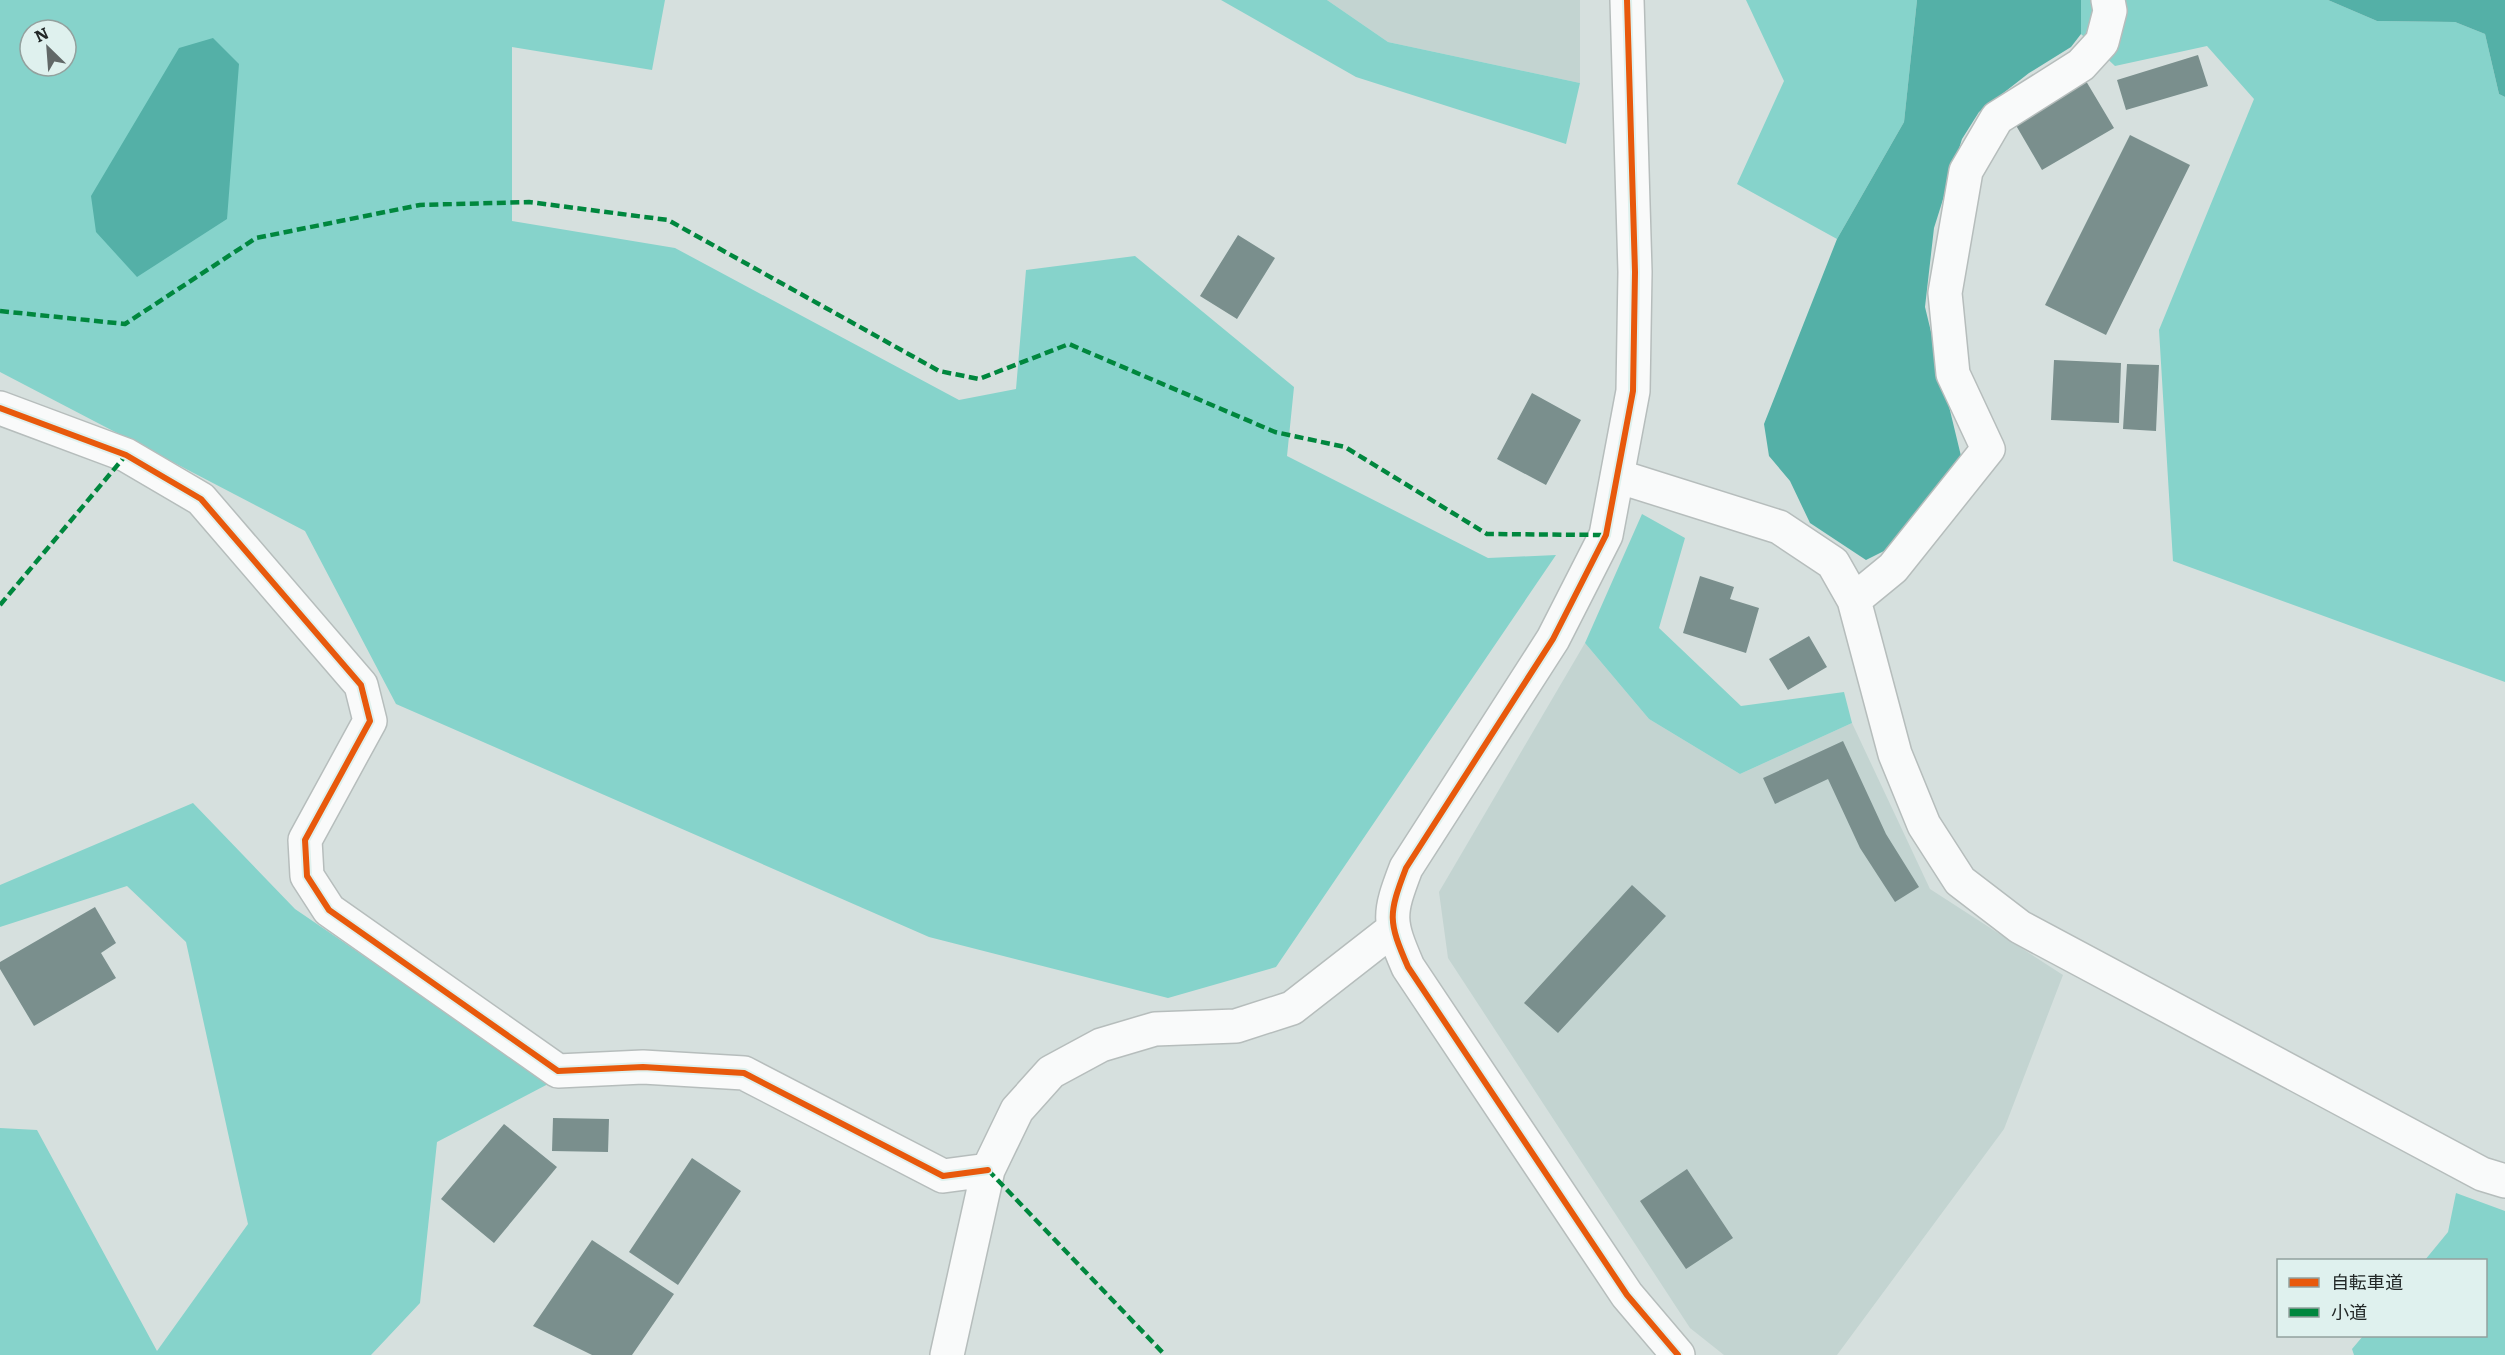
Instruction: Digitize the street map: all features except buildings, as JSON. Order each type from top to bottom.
[{"type":"street","points":[[1627,0],[1635,308],[1633,391],[1606,535],[1553,639],[1406,868],[1392,905],[1392,930],[1408,967],[1627,1295],[1678,1355]]},
{"type":"street","points":[[1854,600],[1893,568],[1988,449],[1953,374],[1945,293],[1966,171],[1997,118],[2081,65],[2102,42],[2110,11],[2108,0]]},
{"type":"street","points":[[0,408],[126,456],[201,499],[361,685],[370,721],[306,840],[307,876],[329,910],[558,1071],[643,1067],[744,1072],[943,1176],[988,1170]]},
{"type":"street","points":[[1617,476],[1779,527],[1833,563],[1854,600],[1895,754],[1924,825],[1960,881],[2020,927],[2482,1173],[2505,1181]]},
{"type":"street","points":[[947,1355],[988,1170],[1017,1110],[1051,1072],[1101,1045],[1155,1029],[1236,1026],[1292,1008],[1392,930]]},
{"type":"shaded area","points":[[0,0],[665,0],[652,70],[512,47],[512,221],[675,248],[959,400],[1016,389],[1026,270],[1135,256],[1294,387],[1287,456],[1488,558],[1556,555],[1276,967],[1168,998],[929,937],[396,704],[305,531],[0,372]]},
{"type":"shaded area","points":[[1221,0],[1327,0],[1388,42],[1580,83],[1566,144],[1356,77]]},
{"type":"shaded area","points":[[1327,0],[1580,0],[1580,83],[1388,42]]},
{"type":"shaded area","points":[[1746,0],[1917,0],[1904,122],[1837,239],[1737,184],[1784,81]]},
{"type":"shaded area","points":[[1917,0],[2081,0],[2081,34],[2071,47],[2029,73],[1979,112],[1962,139],[1934,228],[1925,307],[1961,456],[1894,546],[1866,560],[1810,523],[1790,481],[1769,456],[1764,424],[1837,239],[1904,122]]},
{"type":"shaded area","points":[[2081,0],[2328,0],[2377,21],[2455,22],[2485,34],[2499,94],[2505,97],[2505,682],[2173,561],[2159,330],[2254,99],[2207,46],[2115,66],[2081,34]]},
{"type":"shaded area","points":[[2328,0],[2505,0],[2505,97],[2499,94],[2485,34],[2455,22],[2377,21]]},
{"type":"shaded area","points":[[213,38],[239,64],[227,219],[137,277],[96,232],[91,196],[179,48]]},
{"type":"shaded area","points":[[1642,514],[1685,538],[1659,628],[1741,706],[1844,692],[1852,723],[1740,774],[1649,719],[1585,643]]},
{"type":"shaded area","points":[[1585,643],[1649,719],[1740,774],[1852,723],[1930,889],[2063,975],[2004,1129],[1837,1355],[1724,1355],[1690,1328],[1448,958],[1439,892]]},
{"type":"shaded area","points":[[193,803],[295,909],[550,1083],[437,1142],[420,1303],[371,1355],[0,1355],[0,1128],[37,1130],[157,1351],[248,1224],[186,942],[127,886],[0,927],[0,885]]},
{"type":"shaded area","points":[[2456,1193],[2505,1211],[2505,1355],[2354,1355],[2352,1349],[2362,1337],[2487,1337],[2487,1259],[2426,1259],[2448,1232]]},
{"type":"marked path","points":[[0,311],[125,324],[256,238],[420,205],[529,202],[668,220],[939,371],[979,379],[1069,344],[1275,432],[1345,447],[1487,534],[1606,535]]},
{"type":"marked path","points":[[0,605],[126,455]]},
{"type":"marked path","points":[[988,1170],[1165,1355]]},
{"type":"cycle path","points":[[1627,0],[1635,272],[1633,391],[1606,535],[1553,639],[1406,868],[1393,908],[1393,918],[1397,939],[1408,967],[1627,1295],[1678,1355]]},
{"type":"cycle path","points":[[0,408],[126,455],[201,499],[361,685],[370,721],[305,840],[307,876],[329,910],[558,1071],[643,1067],[744,1073],[943,1176],[988,1170]]}]
